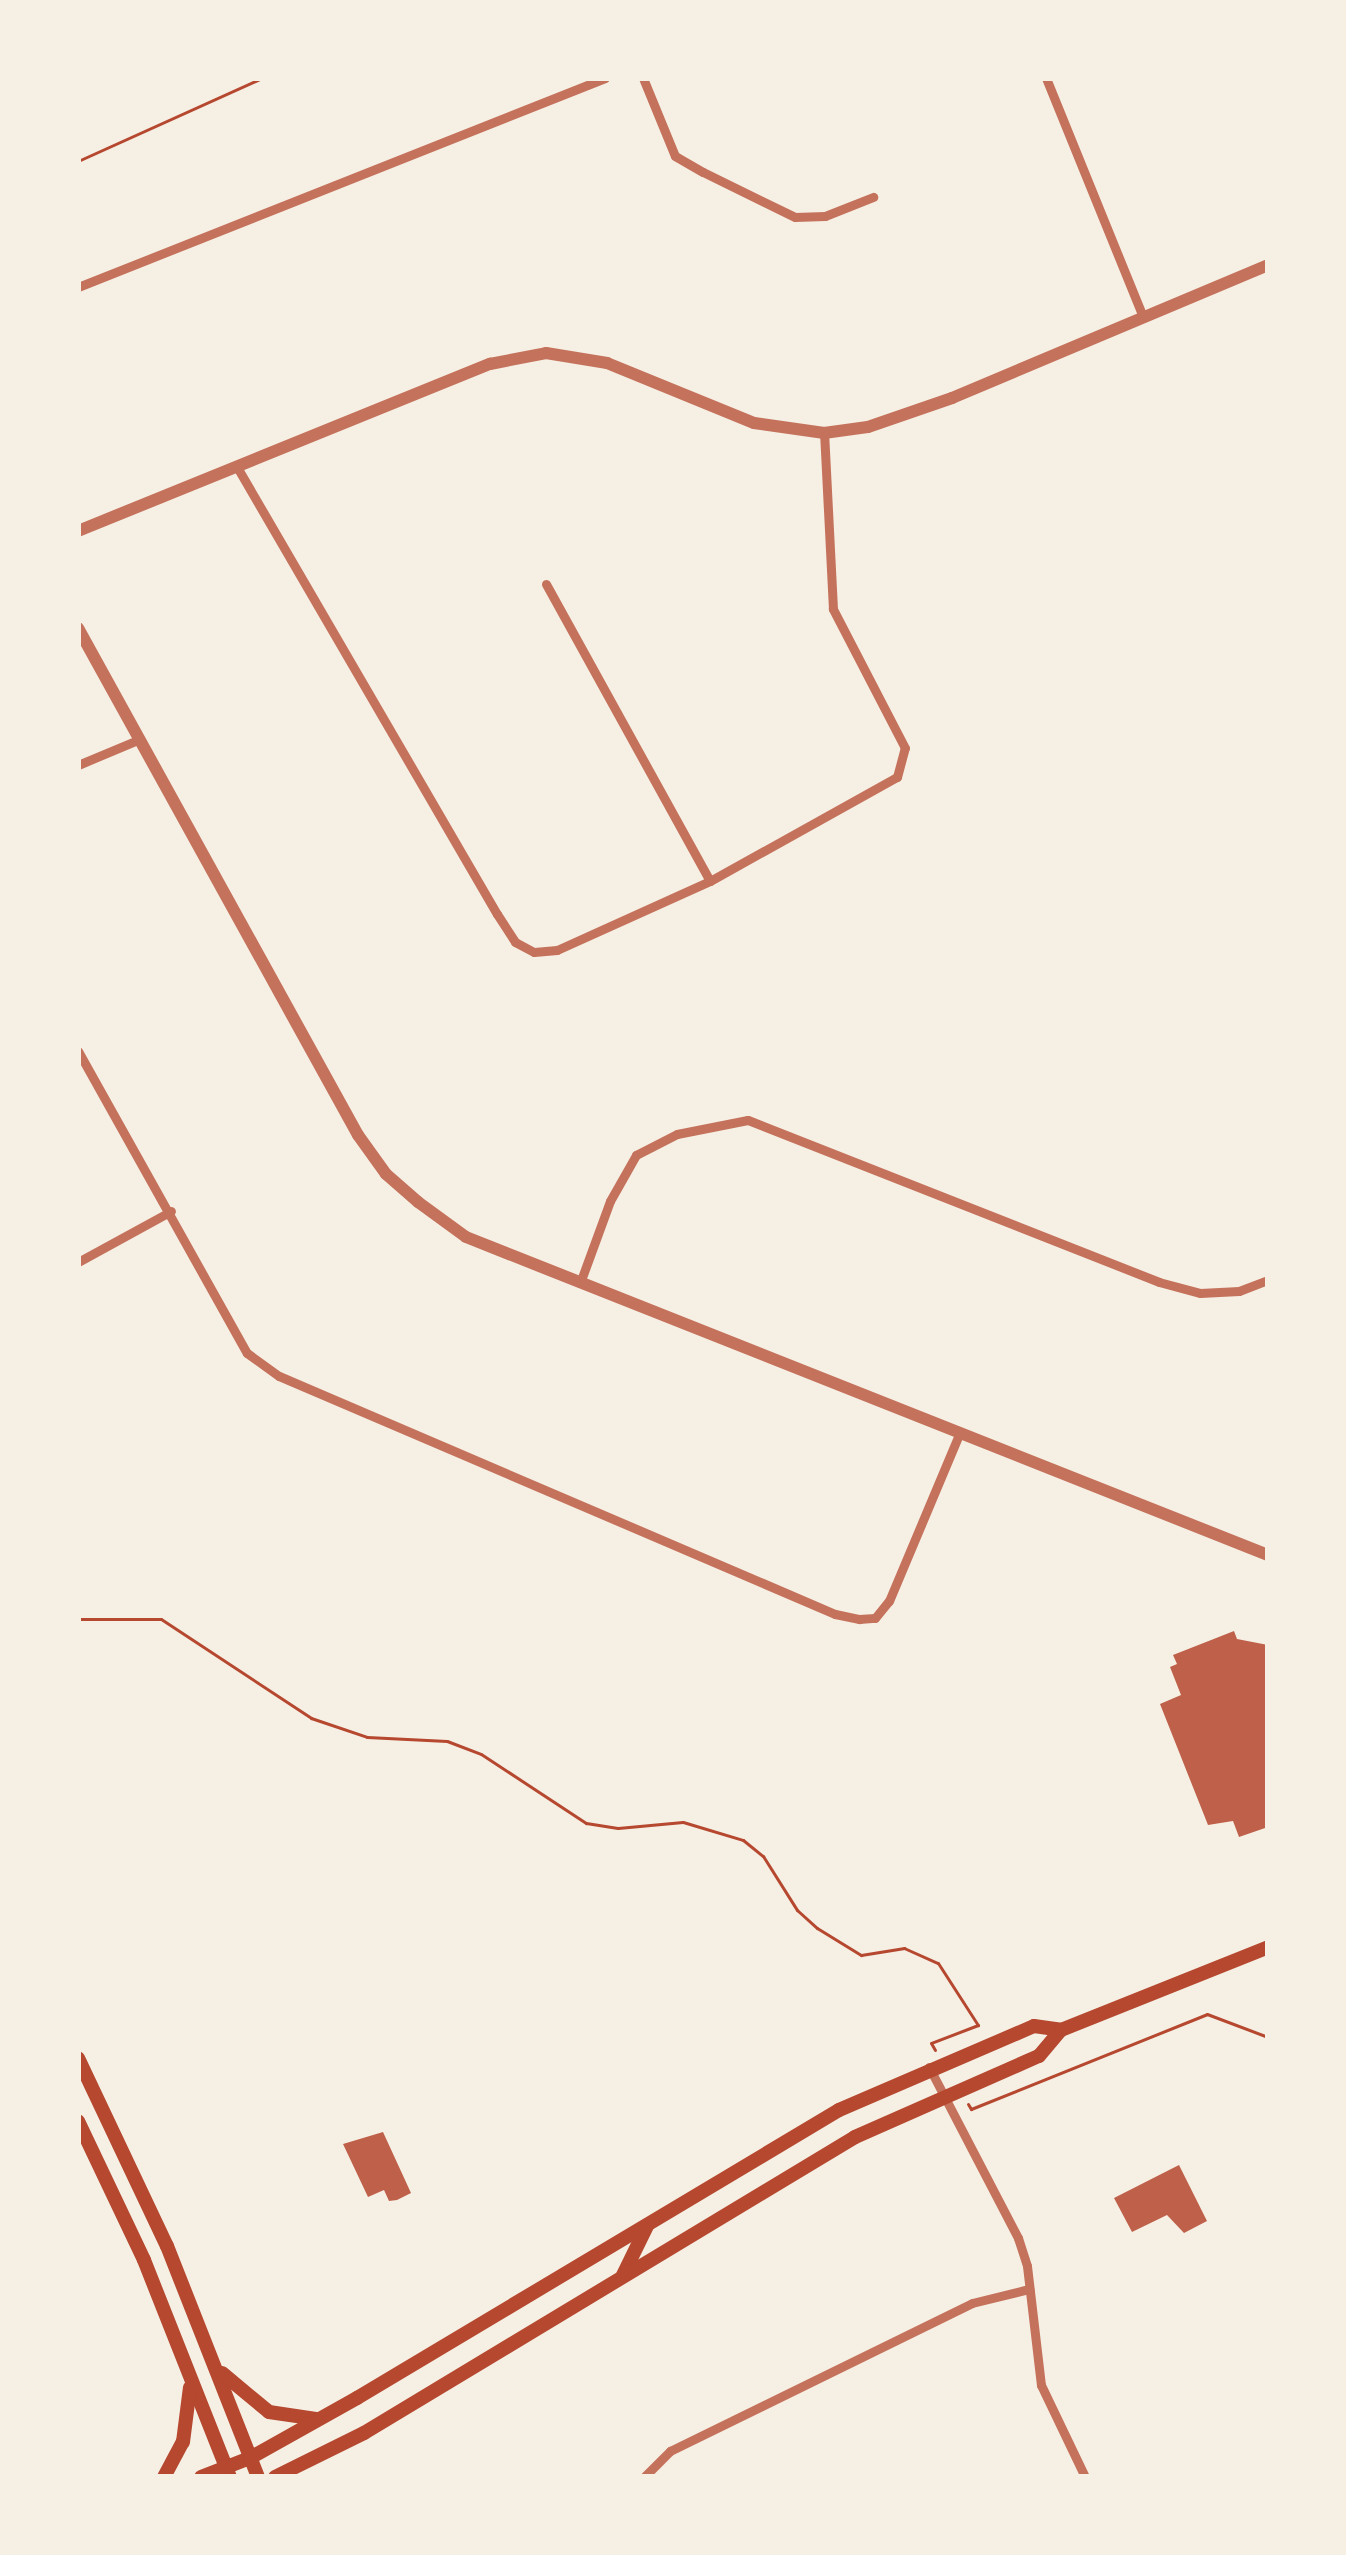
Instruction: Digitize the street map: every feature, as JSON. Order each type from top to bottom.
[{"type":"main road","points":[[275,2477],[327,2453],[855,2137],[1040,2056],[1061,2030],[1268,1947]]},
{"type":"main road","points":[[201,2477],[228,2472],[322,2418],[838,2110],[936,2064],[1034,2026],[1061,2030]]},
{"type":"main road","points":[[78,2058],[167,2246],[258,2477]]},
{"type":"main road","points":[[78,2121],[228,2472]]},
{"type":"main road","points":[[623,2276],[648,2223]]},
{"type":"main road","points":[[214,2364],[269,2412],[322,2418]]},
{"type":"main road","points":[[164,2477],[187,2429],[190,2376]]},
{"type":"main road","points":[[312,2477],[327,2453]]},
{"type":"street","points":[[78,287],[605,78]]},
{"type":"street","points":[[643,78],[675,156],[703,172],[795,218],[825,216],[873,197]]},
{"type":"street","points":[[1046,78],[1143,317]]},
{"type":"street","points":[[78,531],[490,364],[546,353],[607,363],[754,423],[824,433],[868,427],[952,398],[1268,265]]},
{"type":"street","points":[[237,467],[515,942],[534,952],[557,950],[710,881],[897,777],[905,748],[833,609],[824,433]]},
{"type":"street","points":[[546,584],[710,881]]},
{"type":"street","points":[[78,628],[358,1135],[386,1174],[466,1238],[1268,1555]]},
{"type":"street","points":[[78,766],[140,739]]},
{"type":"street","points":[[78,1051],[247,1353],[279,1376],[835,1614],[875,1618],[889,1600],[960,1432]]},
{"type":"street","points":[[580,1283],[610,1201],[636,1154],[677,1134],[748,1120],[1159,1282],[1200,1293],[1238,1292],[1268,1280]]},
{"type":"street","points":[[78,1262],[171,1211]]},
{"type":"street","points":[[936,2064],[941,2097],[1018,2238],[1041,2385],[1085,2477]]},
{"type":"street","points":[[646,2473],[670,2451],[972,2303],[1029,2289]]},
{"type":"path","points":[[78,161],[262,78]]},
{"type":"path","points":[[78,1619],[161,1619],[310,1718],[368,1737],[447,1741],[482,1754],[586,1823],[618,1828],[683,1822],[743,1840],[763,1856],[797,1910],[818,1928],[861,1955],[904,1948],[938,1963],[978,2024],[931,2043],[936,2064]]},
{"type":"path","points":[[959,2090],[971,2110],[1207,2014],[1268,2037]]},
{"type":"building","points":[[1234,1631],[1237,1639],[1268,1645],[1268,1827],[1239,1837],[1233,1821],[1208,1825],[1160,1704],[1181,1695],[1170,1667],[1177,1664],[1173,1655]]},
{"type":"building","points":[[383,2132],[411,2193],[397,2200],[389,2201],[384,2190],[368,2197],[343,2144]]},
{"type":"building","points":[[1179,2165],[1207,2221],[1184,2233],[1167,2215],[1132,2232],[1114,2198]]}]
